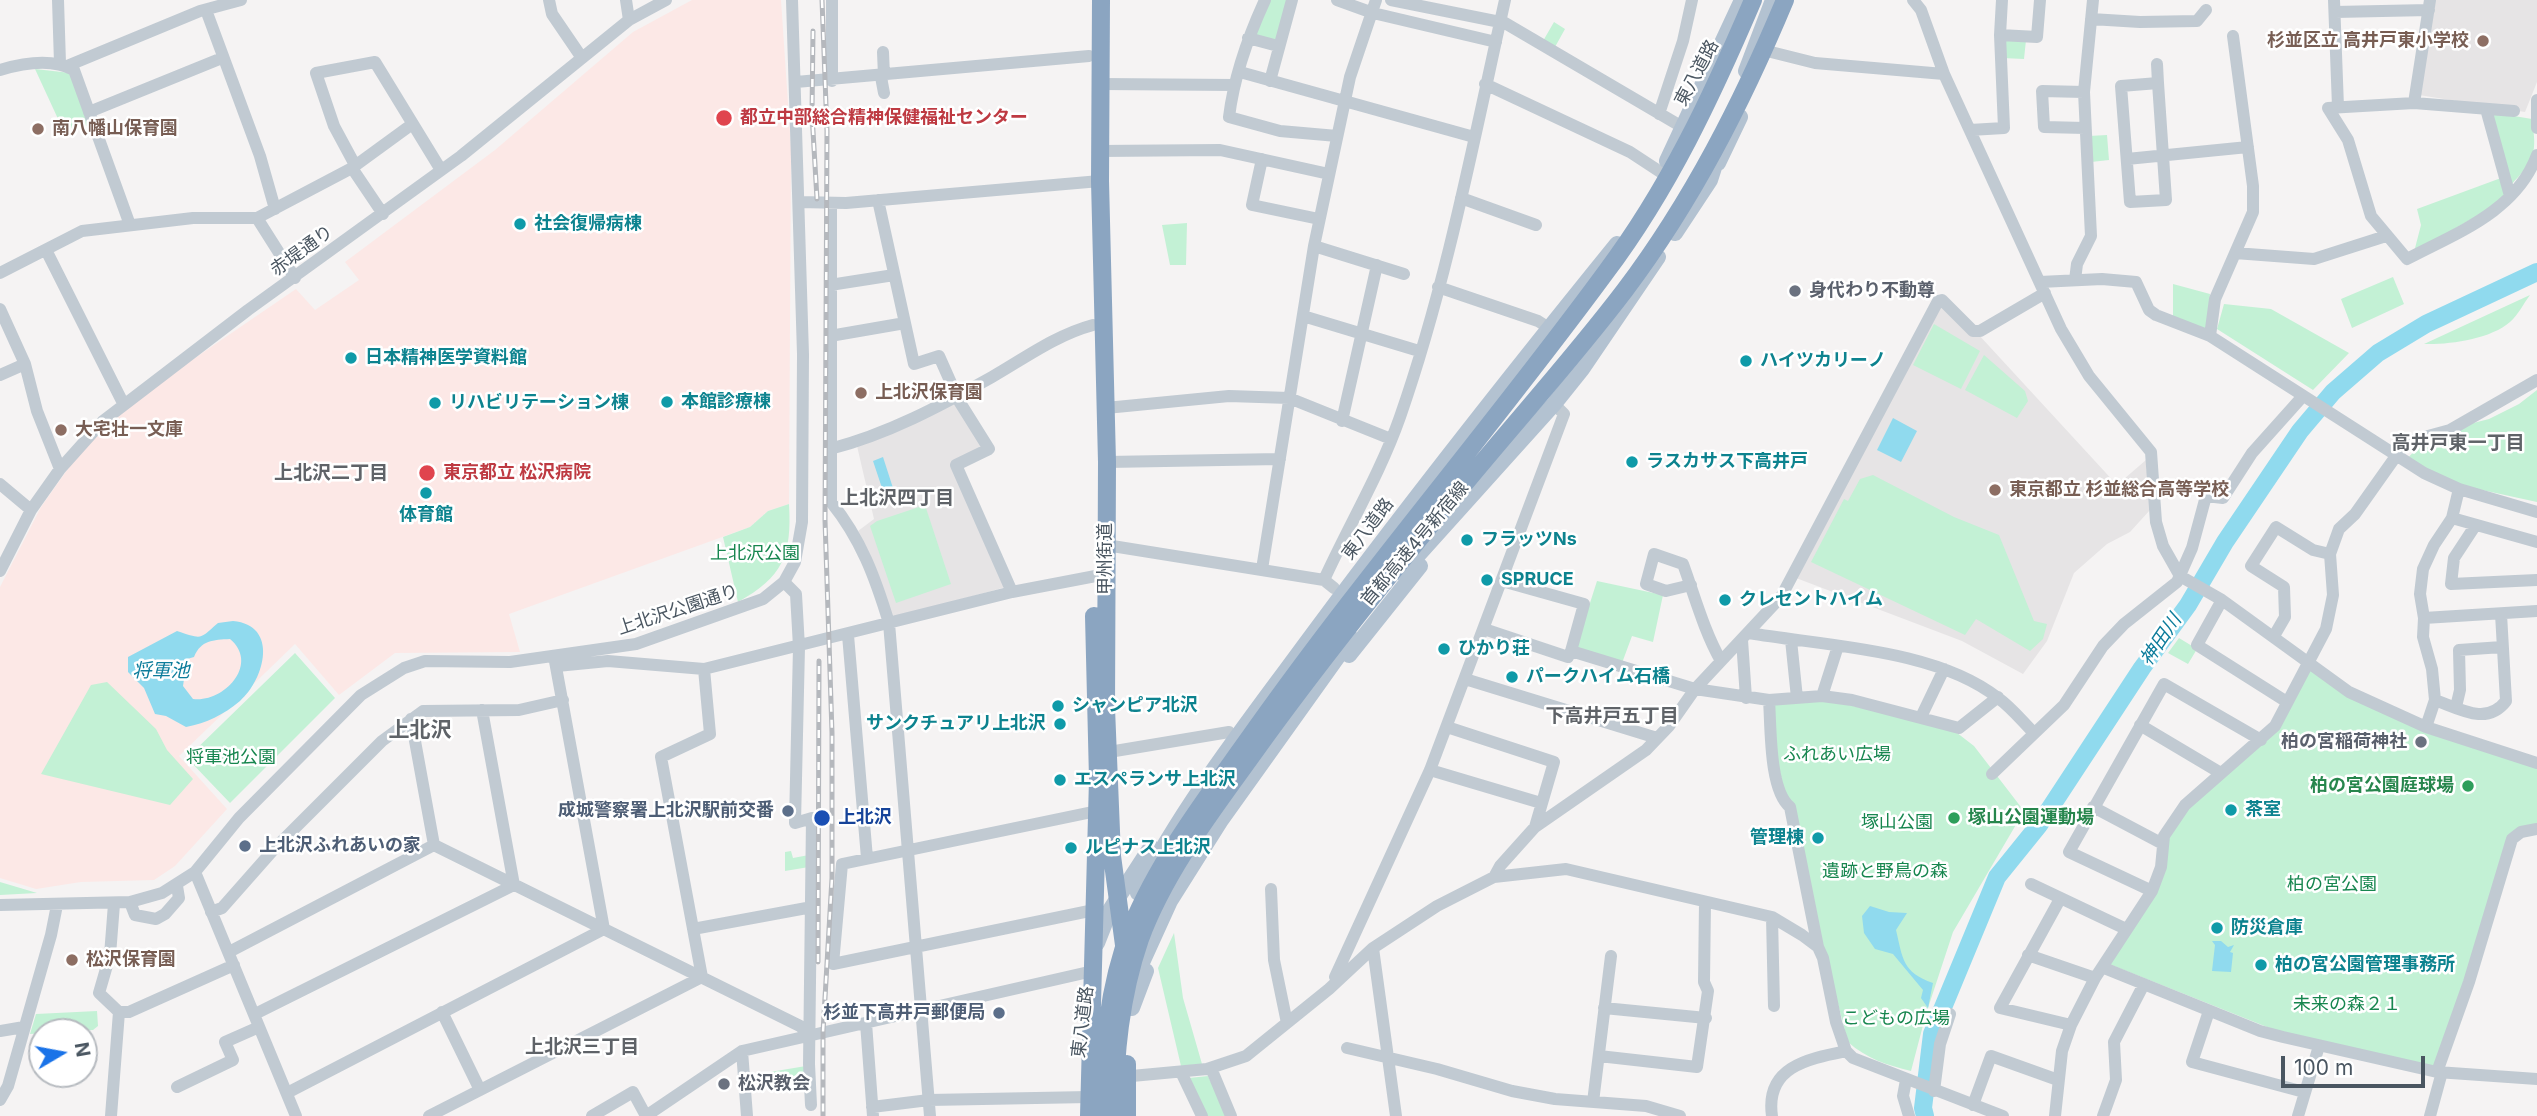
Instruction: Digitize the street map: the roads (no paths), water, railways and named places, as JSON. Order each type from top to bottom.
[{"type":"highway","name":"甲州街道","points":[[1088,1116],[1097,811],[1093,682],[1100,575],[1106,545],[1107,462],[1089,56],[1090,0]]},
{"type":"highway","name":"甲州街道","points":[[1101,0],[1093,325],[1112,856],[1132,1007],[1127,1116]]},
{"type":"highway","name":"首都高速4号新宿線","points":[[1114,1116],[1116,1046],[1125,993],[1142,935],[1171,876],[1239,773],[1328,650],[1473,460],[1655,201],[1687,146],[1754,0]]},
{"type":"highway","points":[[1667,209],[1765,0]]},
{"type":"highway","points":[[1473,460],[1667,209],[1703,155],[1773,0]]},
{"type":"highway","name":"首都高速4号新宿線","points":[[1102,1116],[1104,1046],[1112,990],[1130,930],[1160,869],[1289,682],[1473,460],[1594,331],[1660,242],[1729,125],[1785,0]]},
{"type":"main road","points":[[1662,173],[1742,0]]},
{"type":"main road","name":"東八道路","points":[[1096,1116],[1096,1064],[1102,1001],[1120,934],[1154,860],[1199,792],[1386,537],[1504,382],[1617,244],[1712,92],[1754,0]]},
{"type":"main road","points":[[1710,180],[1738,90],[1773,0]]},
{"type":"main road","points":[[1120,1116],[1123,1053],[1134,981],[1170,901],[1221,820],[1287,725],[1407,566],[1555,404],[1609,332],[1710,180],[1772,52],[1793,0]]},
{"type":"main road","points":[[1093,965],[1103,924],[1117,901],[1229,732],[1244,715],[1329,584],[1504,382]]},
{"type":"main road","points":[[1132,1007],[1157,944],[1184,891],[1284,743],[1346,659],[1508,453]]},
{"type":"main road","points":[[1244,715],[1284,743]]},
{"type":"main road","points":[[1112,856],[1139,866]]},
{"type":"street","points":[[58,0],[64,65]]},
{"type":"street","points":[[0,70],[18,65],[64,65],[202,7],[241,0]]},
{"type":"street","points":[[549,0],[552,14],[582,58]]},
{"type":"street","points":[[626,0],[629,20]]},
{"type":"street","name":"赤堤通り","points":[[0,571],[32,510],[60,468],[103,421],[248,310],[441,170],[629,20],[666,0]]},
{"type":"street","points":[[792,0],[803,354],[802,522],[797,554],[784,582],[796,594],[800,647],[795,822],[812,818],[811,1105]]},
{"type":"street","points":[[832,0],[832,81]]},
{"type":"street","points":[[1265,0],[1248,38],[1229,117],[1280,131],[1337,136]]},
{"type":"street","points":[[1270,81],[1292,0]]},
{"type":"street","points":[[1337,0],[1496,42]]},
{"type":"street","points":[[1262,569],[1319,219],[1350,77],[1377,9],[1392,0],[1500,23],[1527,35],[1684,128]]},
{"type":"street","points":[[1106,545],[1262,569],[1329,584],[1376,480],[1419,351],[1461,198],[1505,0]]},
{"type":"street","points":[[1658,114],[1683,41],[1692,0]]},
{"type":"street","points":[[1913,0],[1921,10],[1944,74],[2061,329],[2089,376],[2151,452],[2156,522],[2163,546],[2180,576],[2222,600],[2349,692],[2426,727],[2537,763]]},
{"type":"street","points":[[1970,130],[2004,128],[2000,35],[2002,0]]},
{"type":"street","points":[[2000,35],[2037,37],[2040,0]]},
{"type":"street","points":[[2076,280],[2077,264],[2091,236],[2084,92],[2093,0]]},
{"type":"street","points":[[2338,107],[2334,6],[2429,5],[2414,103]]},
{"type":"street","points":[[202,7],[260,156],[275,209]]},
{"type":"street","points":[[2091,19],[2197,21],[2206,10]]},
{"type":"street","points":[[2210,336],[2215,299],[2253,212],[2248,147],[2233,36]]},
{"type":"street","points":[[1248,38],[1278,46]]},
{"type":"street","points":[[883,52],[884,93]]},
{"type":"street","points":[[1772,52],[1815,63],[1944,74]]},
{"type":"street","points":[[796,82],[882,77],[1089,56]]},
{"type":"street","points":[[89,112],[222,58]]},
{"type":"street","points":[[383,214],[354,167],[334,125],[316,73],[375,62],[411,125],[441,170]]},
{"type":"street","points":[[2157,64],[2165,200],[2130,202],[2121,86],[2158,83]]},
{"type":"street","points":[[64,65],[74,70],[130,225]]},
{"type":"street","points":[[1101,84],[1237,79],[1270,81],[1474,137]]},
{"type":"street","points":[[1485,84],[1630,152],[1662,173]]},
{"type":"street","points":[[2084,92],[2042,91],[2044,127],[2085,128]]},
{"type":"street","points":[[2537,100],[2537,128]]},
{"type":"street","points":[[2514,111],[2414,103],[2328,108],[2348,140],[2371,216],[2407,259],[2480,221],[2510,196],[2537,155]]},
{"type":"street","points":[[2486,109],[2510,196]]},
{"type":"street","points":[[0,273],[76,233],[193,218],[257,218],[354,167],[411,125]]},
{"type":"street","points":[[2127,159],[2248,147]]},
{"type":"street","points":[[1099,151],[1220,150],[1329,174]]},
{"type":"street","points":[[1262,159],[1252,205],[1319,219]]},
{"type":"street","points":[[799,202],[878,200],[1095,182]]},
{"type":"street","points":[[1461,198],[1536,225]]},
{"type":"street","points":[[878,200],[914,364],[939,356],[958,396],[989,449],[956,465],[1012,592]]},
{"type":"street","points":[[831,203],[831,502],[854,531],[875,576],[888,623],[930,1116]]},
{"type":"street","points":[[257,218],[295,278]]},
{"type":"street","points":[[2235,253],[2314,259],[2386,236]]},
{"type":"street","points":[[1314,246],[1404,274]]},
{"type":"street","points":[[46,250],[124,405]]},
{"type":"street","points":[[1342,421],[1377,265]]},
{"type":"street","points":[[830,285],[894,275]]},
{"type":"street","points":[[1494,877],[1500,866],[1535,827],[1637,758],[1657,738],[1695,689],[1781,597],[1938,300],[1942,300],[1972,331],[1980,331],[2043,287],[2076,280],[2136,282],[2149,310],[2178,326],[2210,336],[2395,455],[2459,489],[2537,512]]},
{"type":"street","points":[[1438,287],[1538,321],[1549,328]]},
{"type":"street","points":[[0,309],[25,363],[37,411],[60,468]]},
{"type":"street","points":[[1303,316],[1419,351]]},
{"type":"street","points":[[830,336],[905,323]]},
{"type":"street","points":[[830,449],[892,429],[958,396],[1069,332],[1093,325]]},
{"type":"street","points":[[0,375],[25,363]]},
{"type":"street","points":[[2055,1116],[2062,1051],[2071,1025],[2099,973],[2152,891],[2161,867],[2161,843],[2185,805],[2275,726],[2326,629],[2333,595],[2330,554],[2339,529],[2355,514],[2406,442],[2450,430],[2537,380]]},
{"type":"street","points":[[1106,408],[1229,396],[1289,398],[1391,439]]},
{"type":"street","points":[[1992,774],[2064,705],[2103,646],[2180,576],[2206,496],[2223,498],[2252,453],[2303,396]]},
{"type":"street","points":[[1329,989],[1430,770],[1447,727],[1564,414],[1555,404]]},
{"type":"street","points":[[1107,462],[1280,459]]},
{"type":"street","points":[[0,484],[32,510]]},
{"type":"street","points":[[2426,727],[2435,700],[2432,669],[2423,636],[2424,618],[2420,594],[2423,569],[2434,545],[2452,518],[2459,489]]},
{"type":"street","points":[[2452,518],[2537,542]]},
{"type":"street","points":[[2475,526],[2454,558],[2451,584],[2537,580]]},
{"type":"street","points":[[2274,636],[2286,617],[2284,587],[2251,566],[2276,527],[2313,550],[2330,554]]},
{"type":"street","points":[[604,929],[556,661],[608,660],[705,669],[1012,592],[1100,575]]},
{"type":"street","points":[[1484,629],[1568,657],[1571,651],[1584,604],[1502,581]]},
{"type":"street","name":"上北沢公園通り","points":[[0,905],[114,904],[149,898],[177,886],[195,872],[239,818],[361,695],[404,668],[425,661],[493,664],[556,661],[636,644],[763,599],[784,582]]},
{"type":"street","points":[[1691,585],[1710,642],[1721,661]]},
{"type":"street","points":[[2222,600],[2197,645],[2287,702]]},
{"type":"street","points":[[2424,618],[2537,611]]},
{"type":"street","points":[[2435,700],[2487,716],[2503,706],[2506,701],[2501,614]]},
{"type":"street","points":[[848,635],[867,858]]},
{"type":"street","points":[[1745,636],[1878,652],[1944,669],[1998,697],[2033,732]]},
{"type":"street","points":[[1745,636],[1746,698]]},
{"type":"street","points":[[1791,640],[1797,698]]},
{"type":"street","points":[[1822,696],[1838,646]]},
{"type":"street","points":[[2456,707],[2460,690],[2459,650],[2502,647]]},
{"type":"street","points":[[1571,651],[1695,689],[1769,700],[1822,696],[1959,728],[1998,697]]},
{"type":"street","points":[[702,977],[661,757],[710,734],[705,669]]},
{"type":"street","points":[[1921,717],[1944,669]]},
{"type":"street","points":[[1465,679],[1657,738]]},
{"type":"street","points":[[2152,891],[2069,852],[2164,684],[2261,740]]},
{"type":"street","points":[[211,912],[222,908],[275,848],[382,741],[423,710],[519,709],[563,700]]},
{"type":"street","points":[[1769,700],[1773,761],[1782,800],[1790,807],[1818,947],[1846,1051],[1866,1064],[2003,1116]]},
{"type":"street","points":[[482,710],[514,885]]},
{"type":"street","points":[[411,719],[433,845]]},
{"type":"street","points":[[2140,724],[2220,772]]},
{"type":"street","points":[[1447,727],[1555,762],[1535,827]]},
{"type":"street","points":[[1109,752],[1229,732]]},
{"type":"street","points":[[1430,770],[1541,803]]},
{"type":"street","points":[[2093,807],[2161,843]]},
{"type":"street","points":[[1094,910],[833,964],[842,864],[1097,811]]},
{"type":"street","points":[[2430,1116],[2440,1072],[2512,839],[2521,832],[2537,829]]},
{"type":"street","points":[[433,845],[800,1026],[810,1035]]},
{"type":"street","points":[[229,951],[433,845]]},
{"type":"street","points":[[866,1023],[873,1112],[929,1100],[1089,1088],[1127,1077],[1211,1068],[1246,1056],[1329,989],[1373,948],[1437,906],[1494,877],[1566,869],[1772,917],[1818,947]]},
{"type":"street","points":[[195,872],[296,1116]]},
{"type":"street","points":[[2031,884],[2126,929]]},
{"type":"street","points":[[255,1014],[514,885]]},
{"type":"street","points":[[130,902],[135,915],[156,919],[165,914],[179,898],[177,886]]},
{"type":"street","points":[[1271,889],[1275,969],[1287,1023]]},
{"type":"street","points":[[2060,899],[2000,1008],[2071,1025]]},
{"type":"street","points":[[1599,1056],[1697,1067],[1706,1018],[1705,902]]},
{"type":"street","points":[[114,904],[110,955],[99,993],[119,1012],[129,1012],[234,965]]},
{"type":"street","points":[[0,1100],[8,1086],[57,905]]},
{"type":"street","points":[[693,929],[811,907]]},
{"type":"street","points":[[1772,917],[1774,1006]]},
{"type":"street","points":[[287,1093],[604,929]]},
{"type":"street","points":[[1373,948],[1396,1116]]},
{"type":"street","points":[[2028,955],[2144,984],[2260,1031],[2319,1046],[2440,1072],[2537,1079]]},
{"type":"street","points":[[1593,1102],[1611,956]]},
{"type":"street","points":[[592,1116],[633,1092],[646,1116],[742,1051],[923,1011],[1093,965]]},
{"type":"street","points":[[429,1116],[702,977]]},
{"type":"street","points":[[2103,1116],[2116,1080],[2114,1042],[2144,984]]},
{"type":"street","points":[[1604,1008],[1706,1018]]},
{"type":"street","points":[[2209,1011],[2192,1062],[2304,1093]]},
{"type":"street","points":[[111,1116],[119,1012]]},
{"type":"street","points":[[442,1012],[480,1090]]},
{"type":"street","points":[[1932,1090],[1940,1044],[1950,1014]]},
{"type":"street","points":[[0,1031],[24,1027]]},
{"type":"street","points":[[177,1087],[233,1060],[225,1042],[259,1027]]},
{"type":"street","points":[[2298,1116],[2319,1046]]},
{"type":"street","points":[[1348,1048],[1512,1091],[1646,1106],[1680,1116]]},
{"type":"street","points":[[742,1051],[747,1116]]},
{"type":"street","points":[[1772,1116],[1770,1094],[1774,1082],[1805,1061],[1846,1051]]},
{"type":"street","points":[[1973,1105],[1991,1056],[2058,1080]]},
{"type":"street","points":[[1211,1068],[1231,1116]]},
{"type":"street","points":[[1181,1072],[1202,1116]]},
{"type":"street","points":[[1909,1116],[1903,1096],[1912,1083]]},
{"type":"water","points":[[1893,418],[1917,431],[1901,462],[1877,450]]},
{"type":"water","points":[[883,457],[893,488],[883,491],[873,461]]},
{"type":"water","name":"将軍池","points":[[233,621],[248,625],[257,632],[262,642],[261,667],[249,691],[221,714],[186,727],[166,716],[155,714],[144,688],[128,672],[128,657],[177,631],[200,636],[218,623]],"holes":[[[230,639],[238,649],[240,670],[234,680],[216,695],[193,699],[183,686],[187,659],[194,657],[204,644],[213,641]]]},
{"type":"water","points":[[1870,906],[1889,912],[1907,913],[1896,930],[1903,957],[1910,969],[1933,983],[1928,1008],[1921,998],[1923,990],[1893,954],[1875,949],[1864,933],[1862,916]]},
{"type":"water","points":[[2212,941],[2221,941],[2228,947],[2234,945],[2230,952],[2233,953],[2231,972],[2212,971],[2215,945]]},
{"type":"waterway","name":"神田川","points":[[1925,1116],[1923,1108],[1932,1034],[1997,877],[2039,825],[2142,668],[2188,605],[2225,542],[2300,431],[2333,392],[2378,353],[2426,324],[2537,272]]},
{"type":"railway","points":[[822,0],[827,131],[825,520],[832,733],[832,878],[823,1032],[823,1116]]},
{"type":"railway","points":[[813,31],[812,114],[817,199]]},
{"type":"railway","points":[[818,962],[819,661]]},
{"type":"place","name":"杉並区立 高井戸東小学校","points":[[2483,41]]},
{"type":"place","name":"都立中部総合精神保健福祉センター","points":[[724,118]]},
{"type":"place","name":"南八幡山保育園","points":[[38,129]]},
{"type":"place","name":"社会復帰病棟","points":[[520,224]]},
{"type":"place","name":"身代わり不動尊","points":[[1795,291]]},
{"type":"place","name":"日本精神医学資料館","points":[[351,358]]},
{"type":"place","name":"ハイツカリーノ","points":[[1746,361]]},
{"type":"place","name":"上北沢保育園","points":[[861,393]]},
{"type":"place","name":"本館診療棟","points":[[667,402]]},
{"type":"place","name":"リハビリテーション棟","points":[[435,403]]},
{"type":"place","name":"大宅壮一文庫","points":[[61,430]]},
{"type":"place","name":"ラスカサス下高井戸","points":[[1632,462]]},
{"type":"place","name":"東京都立 松沢病院","points":[[427,473]]},
{"type":"place","name":"東京都立 杉並総合高等学校","points":[[1995,490]]},
{"type":"place","name":"体育館","points":[[426,493]]},
{"type":"place","name":"フラッツNs","points":[[1467,540]]},
{"type":"place","name":"SPRUCE","points":[[1487,580]]},
{"type":"place","name":"クレセントハイム","points":[[1725,600]]},
{"type":"place","name":"ひかり荘","points":[[1444,649]]},
{"type":"place","name":"パークハイム石橋","points":[[1512,677]]},
{"type":"place","name":"シャンピア北沢","points":[[1058,706]]},
{"type":"place","name":"サンクチュアリ上北沢","points":[[1060,724]]},
{"type":"place","name":"柏の宮稲荷神社","points":[[2421,742]]},
{"type":"place","name":"エスペランサ上北沢","points":[[1060,780]]},
{"type":"place","name":"柏の宮公園庭球場","points":[[2468,786]]},
{"type":"place","name":"茶室","points":[[2231,810]]},
{"type":"place","name":"成城警察署上北沢駅前交番","points":[[788,811]]},
{"type":"place","name":"上北沢","points":[[822,818]]},
{"type":"place","name":"塚山公園運動場","points":[[1954,818]]},
{"type":"place","name":"管理棟","points":[[1818,838]]},
{"type":"place","name":"上北沢ふれあいの家","points":[[245,846]]},
{"type":"place","name":"ルピナス上北沢","points":[[1071,848]]},
{"type":"place","name":"防災倉庫","points":[[2217,928]]},
{"type":"place","name":"松沢保育園","points":[[72,960]]},
{"type":"place","name":"柏の宮公園管理事務所","points":[[2261,965]]},
{"type":"place","name":"杉並下高井戸郵便局","points":[[999,1013]]},
{"type":"place","name":"松沢教会","points":[[724,1084]]},
{"type":"district","name":"高井戸東一丁目","points":[[2458,443]]},
{"type":"district","name":"上北沢二丁目","points":[[331,473]]},
{"type":"district","name":"上北沢四丁目","points":[[897,498]]},
{"type":"district","name":"下高井戸五丁目","points":[[1612,716]]},
{"type":"district","name":"上北沢","points":[[420,731]]},
{"type":"district","name":"上北沢三丁目","points":[[582,1047]]},
{"type":"park label","name":"上北沢公園","points":[[755,554]]},
{"type":"park label","name":"ふれあい広場","points":[[1837,755]]},
{"type":"park label","name":"将軍池公園","points":[[231,758]]},
{"type":"park label","name":"塚山公園","points":[[1897,823]]},
{"type":"park label","name":"遺跡と野鳥の森","points":[[1885,872]]},
{"type":"park label","name":"柏の宮公園","points":[[2332,885]]},
{"type":"park label","name":"未来の森２１","points":[[2347,1005]]},
{"type":"park label","name":"こどもの広場","points":[[1896,1019]]}]
